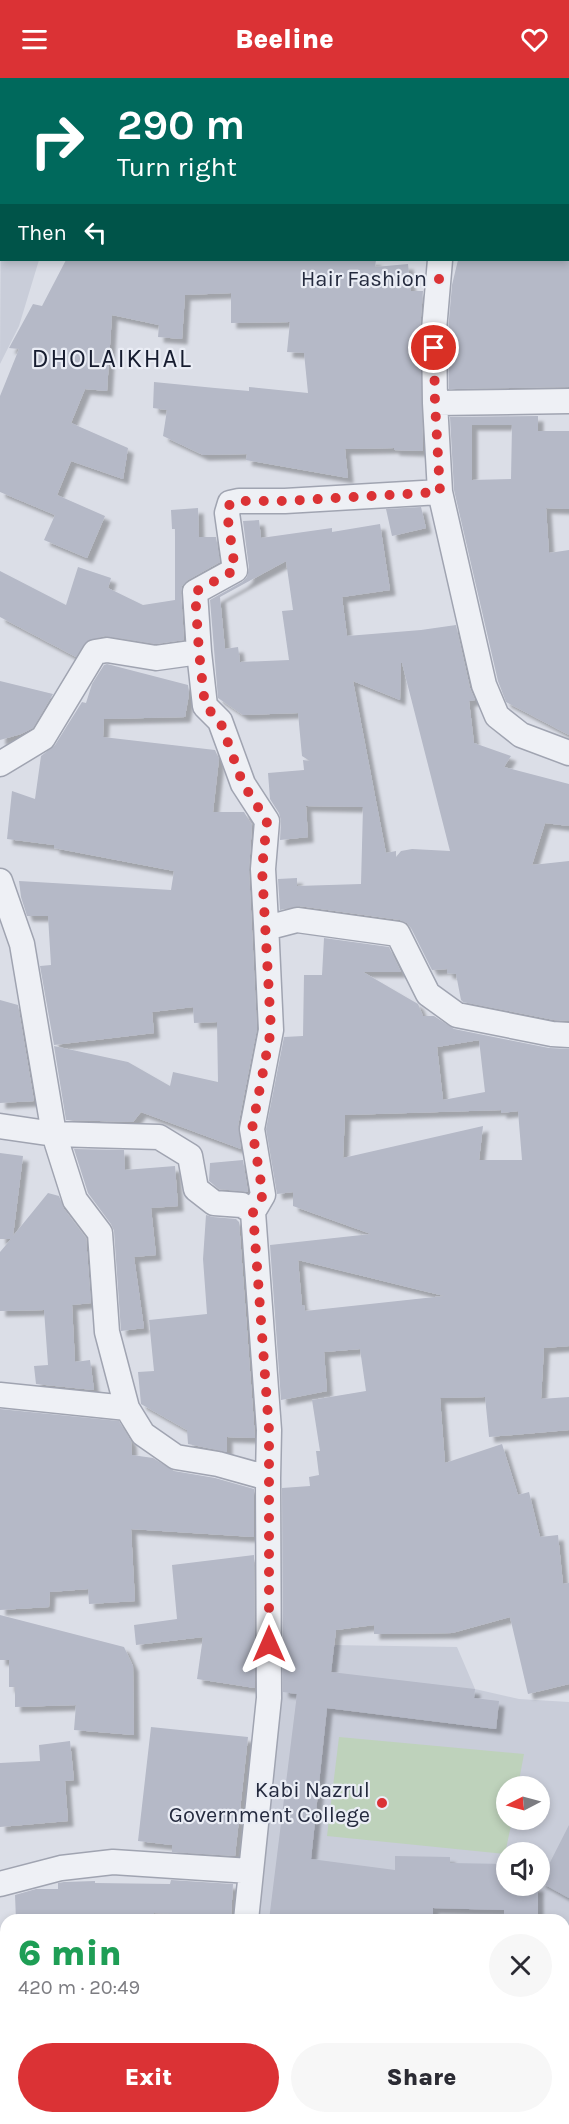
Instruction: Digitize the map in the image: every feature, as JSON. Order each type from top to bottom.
[{"type":"street","points":[[440,261],[434,330],[440,492],[484,685],[497,716],[521,735],[569,753]]},
{"type":"street","points":[[435,403],[569,401]]},
{"type":"street","points":[[246,1914],[269,1698],[269,1430],[253,1212],[263,1195],[252,1129],[271,1030],[262,869],[267,821],[243,784],[220,721],[205,706],[195,592],[235,570],[227,513],[230,503],[440,492]]},
{"type":"street","points":[[0,764],[43,738],[63,709],[95,651],[107,650],[156,658],[199,652]]},
{"type":"street","points":[[0,881],[22,944],[54,1134],[75,1200],[100,1233],[107,1332],[128,1408],[143,1434],[176,1457],[218,1464],[268,1478]]},
{"type":"street","points":[[266,923],[274,926],[297,920],[398,934],[428,994],[458,1015],[552,1035],[569,1035]]},
{"type":"street","points":[[0,1126],[54,1134],[159,1137],[190,1156],[196,1189],[214,1203],[242,1205],[253,1212]]},
{"type":"street","points":[[0,1395],[128,1408]]},
{"type":"street","points":[[0,1884],[61,1868],[113,1862],[250,1871]]},
{"type":"shaded area","points":[[1,261],[39,261],[19,326],[0,364]]},
{"type":"shaded area","name":"Kabi Nazrul Government College","points":[[269,1644],[457,1647],[475,1689],[519,1699],[569,1702],[569,1914],[246,1914]]},
{"type":"green space","points":[[339,1737],[524,1754],[520,1776],[496,1776],[496,1830],[510,1830],[507,1842],[496,1842],[496,1853],[327,1836]]},
{"type":"building","points":[[65,261],[376,261],[375,267],[408,264],[411,291],[423,291],[420,330],[423,451],[394,450],[394,448],[345,449],[348,478],[246,460],[247,454],[203,455],[163,436],[167,410],[153,408],[154,382],[249,391],[249,387],[308,393],[304,353],[287,352],[290,322],[231,323],[231,293],[185,295],[182,339],[158,337],[159,325],[112,315],[107,391],[85,389],[71,423],[128,448],[123,479],[71,461],[57,495],[105,516],[87,558],[44,540],[55,515],[0,492],[0,396],[19,349],[9,348],[33,304],[42,306]]},
{"type":"building","points":[[458,261],[569,261],[569,387],[449,389],[448,331],[452,285]]},
{"type":"building","points":[[538,416],[538,431],[569,431],[569,509],[546,508],[549,553],[569,550],[569,735],[506,702],[498,681],[454,490],[450,417]],"holes":[[[472,425],[512,425],[511,479],[472,480]]]},
{"type":"building","points":[[421,507],[426,528],[392,536],[386,509]]},
{"type":"building","points":[[198,508],[199,537],[216,537],[220,562],[188,580],[182,586],[184,640],[156,644],[105,636],[87,641],[76,657],[0,617],[0,571],[66,605],[78,567],[111,578],[108,588],[143,605],[175,600],[175,529],[172,529],[171,510]]},
{"type":"building","points":[[259,520],[261,538],[332,528],[332,532],[380,524],[390,590],[342,597],[347,636],[456,625],[470,688],[475,700],[469,701],[474,743],[511,756],[504,767],[569,784],[569,826],[545,823],[532,865],[569,861],[569,1021],[463,1002],[456,974],[447,973],[447,969],[432,970],[411,928],[400,920],[299,906],[280,910],[278,879],[297,878],[297,886],[361,884],[363,807],[306,806],[308,837],[280,840],[281,821],[270,799],[268,773],[304,770],[303,760],[310,761],[302,756],[298,713],[243,715],[218,698],[210,600],[247,577],[249,568],[243,521]],"holes":[[[286,561],[293,610],[282,611],[289,660],[240,662],[238,647],[225,649],[220,597]],[[402,663],[450,851],[412,849],[401,851],[396,857],[396,851],[386,853],[353,681],[400,700]]]},
{"type":"building","points":[[107,664],[188,685],[189,694],[185,717],[104,719],[103,737],[215,750],[219,759],[213,812],[244,812],[252,825],[249,870],[257,1029],[238,1126],[241,1149],[141,1112],[133,1122],[66,1120],[54,1046],[128,1062],[170,1086],[173,1072],[218,1082],[217,1022],[194,1023],[193,1007],[152,1012],[154,1033],[54,1045],[40,966],[51,965],[48,916],[27,916],[19,881],[171,890],[174,871],[54,848],[54,845],[7,839],[12,791],[35,799],[41,756],[55,745],[82,702],[86,703],[92,684]]},
{"type":"building","points":[[0,681],[53,694],[33,728],[0,740]]},
{"type":"building","points":[[324,938],[389,947],[401,972],[363,972],[418,1004],[423,1016],[434,1016],[454,1029],[549,1048],[569,1049],[569,1346],[544,1348],[541,1399],[569,1397],[569,1430],[489,1437],[485,1397],[440,1398],[445,1463],[502,1444],[518,1495],[529,1492],[540,1537],[558,1535],[563,1584],[569,1583],[569,1684],[528,1694],[510,1617],[452,1633],[374,1634],[374,1625],[336,1630],[331,1672],[475,1689],[474,1698],[499,1701],[496,1729],[327,1708],[311,1859],[395,1870],[395,1856],[450,1857],[450,1863],[496,1864],[496,1896],[538,1896],[538,1914],[504,1914],[504,1910],[433,1908],[433,1914],[270,1914],[297,1694],[283,1692],[282,1488],[310,1486],[309,1477],[319,1475],[316,1451],[320,1451],[312,1400],[366,1391],[360,1349],[324,1352],[327,1391],[281,1400],[270,1245],[371,1234],[293,1206],[293,1192],[277,1194],[266,1129],[284,1037],[303,1036],[304,975],[322,975]],"holes":[[[479,1040],[485,1092],[443,1100],[437,1047]],[[501,1110],[501,1113],[518,1111],[522,1160],[479,1160],[483,1126],[343,1158],[345,1115]],[[298,1260],[444,1296],[305,1311],[302,1305]]]},
{"type":"building","points":[[0,1000],[18,1005],[34,1101],[0,1103]]},
{"type":"building","points":[[74,1149],[124,1150],[125,1170],[175,1166],[178,1206],[151,1208],[156,1255],[134,1257],[144,1328],[121,1331],[114,1231],[88,1193]]},
{"type":"building","points":[[0,1153],[23,1156],[13,1236],[48,1193],[59,1196],[64,1209],[86,1238],[91,1303],[72,1305],[75,1362],[90,1360],[94,1390],[36,1384],[34,1366],[48,1365],[44,1310],[0,1311],[0,1252],[11,1239],[0,1239]]},
{"type":"building","points":[[243,1160],[248,1192],[219,1189],[209,1181],[210,1163]]},
{"type":"building","points":[[206,1215],[236,1219],[239,1222],[255,1438],[227,1437],[227,1452],[188,1444],[187,1430],[141,1404],[138,1372],[154,1371],[149,1320],[207,1314],[203,1259]]},
{"type":"building","points":[[0,1409],[119,1421],[131,1441],[132,1455],[153,1458],[174,1471],[215,1478],[254,1489],[254,1537],[131,1529],[135,1601],[89,1604],[88,1589],[50,1592],[49,1607],[0,1610]]},
{"type":"building","points":[[254,1555],[255,1688],[197,1679],[203,1637],[136,1645],[134,1625],[177,1619],[172,1565]]},
{"type":"building","points":[[0,1615],[124,1647],[133,1666],[134,1735],[74,1730],[76,1705],[15,1707],[15,1687],[9,1687],[9,1660],[0,1660]]},
{"type":"building","points":[[151,1727],[248,1737],[235,1856],[172,1852],[172,1845],[138,1841]]},
{"type":"building","points":[[70,1741],[74,1780],[65,1781],[68,1821],[0,1827],[0,1763],[40,1761],[39,1745]]},
{"type":"building","points":[[569,1825],[569,1898],[550,1888],[550,1862]]},
{"type":"building","points":[[171,1880],[233,1884],[231,1914],[16,1914],[15,1895],[36,1889],[58,1889],[58,1883],[95,1881],[95,1883],[170,1884]]},
{"type":"place","name":"Hair Fashion","points":[[439,279]]},
{"type":"place","name":"Kabi Nazrul Government College","points":[[382,1803]]},
{"type":"district","name":"DHOLAIKHAL","points":[[112,358]]},
{"type":"route","points":[[269,1644],[269,1430],[253,1212],[263,1195],[252,1129],[271,1030],[262,869],[267,821],[243,784],[220,721],[205,706],[195,592],[235,570],[227,513],[230,503],[440,492],[434,348]]}]
